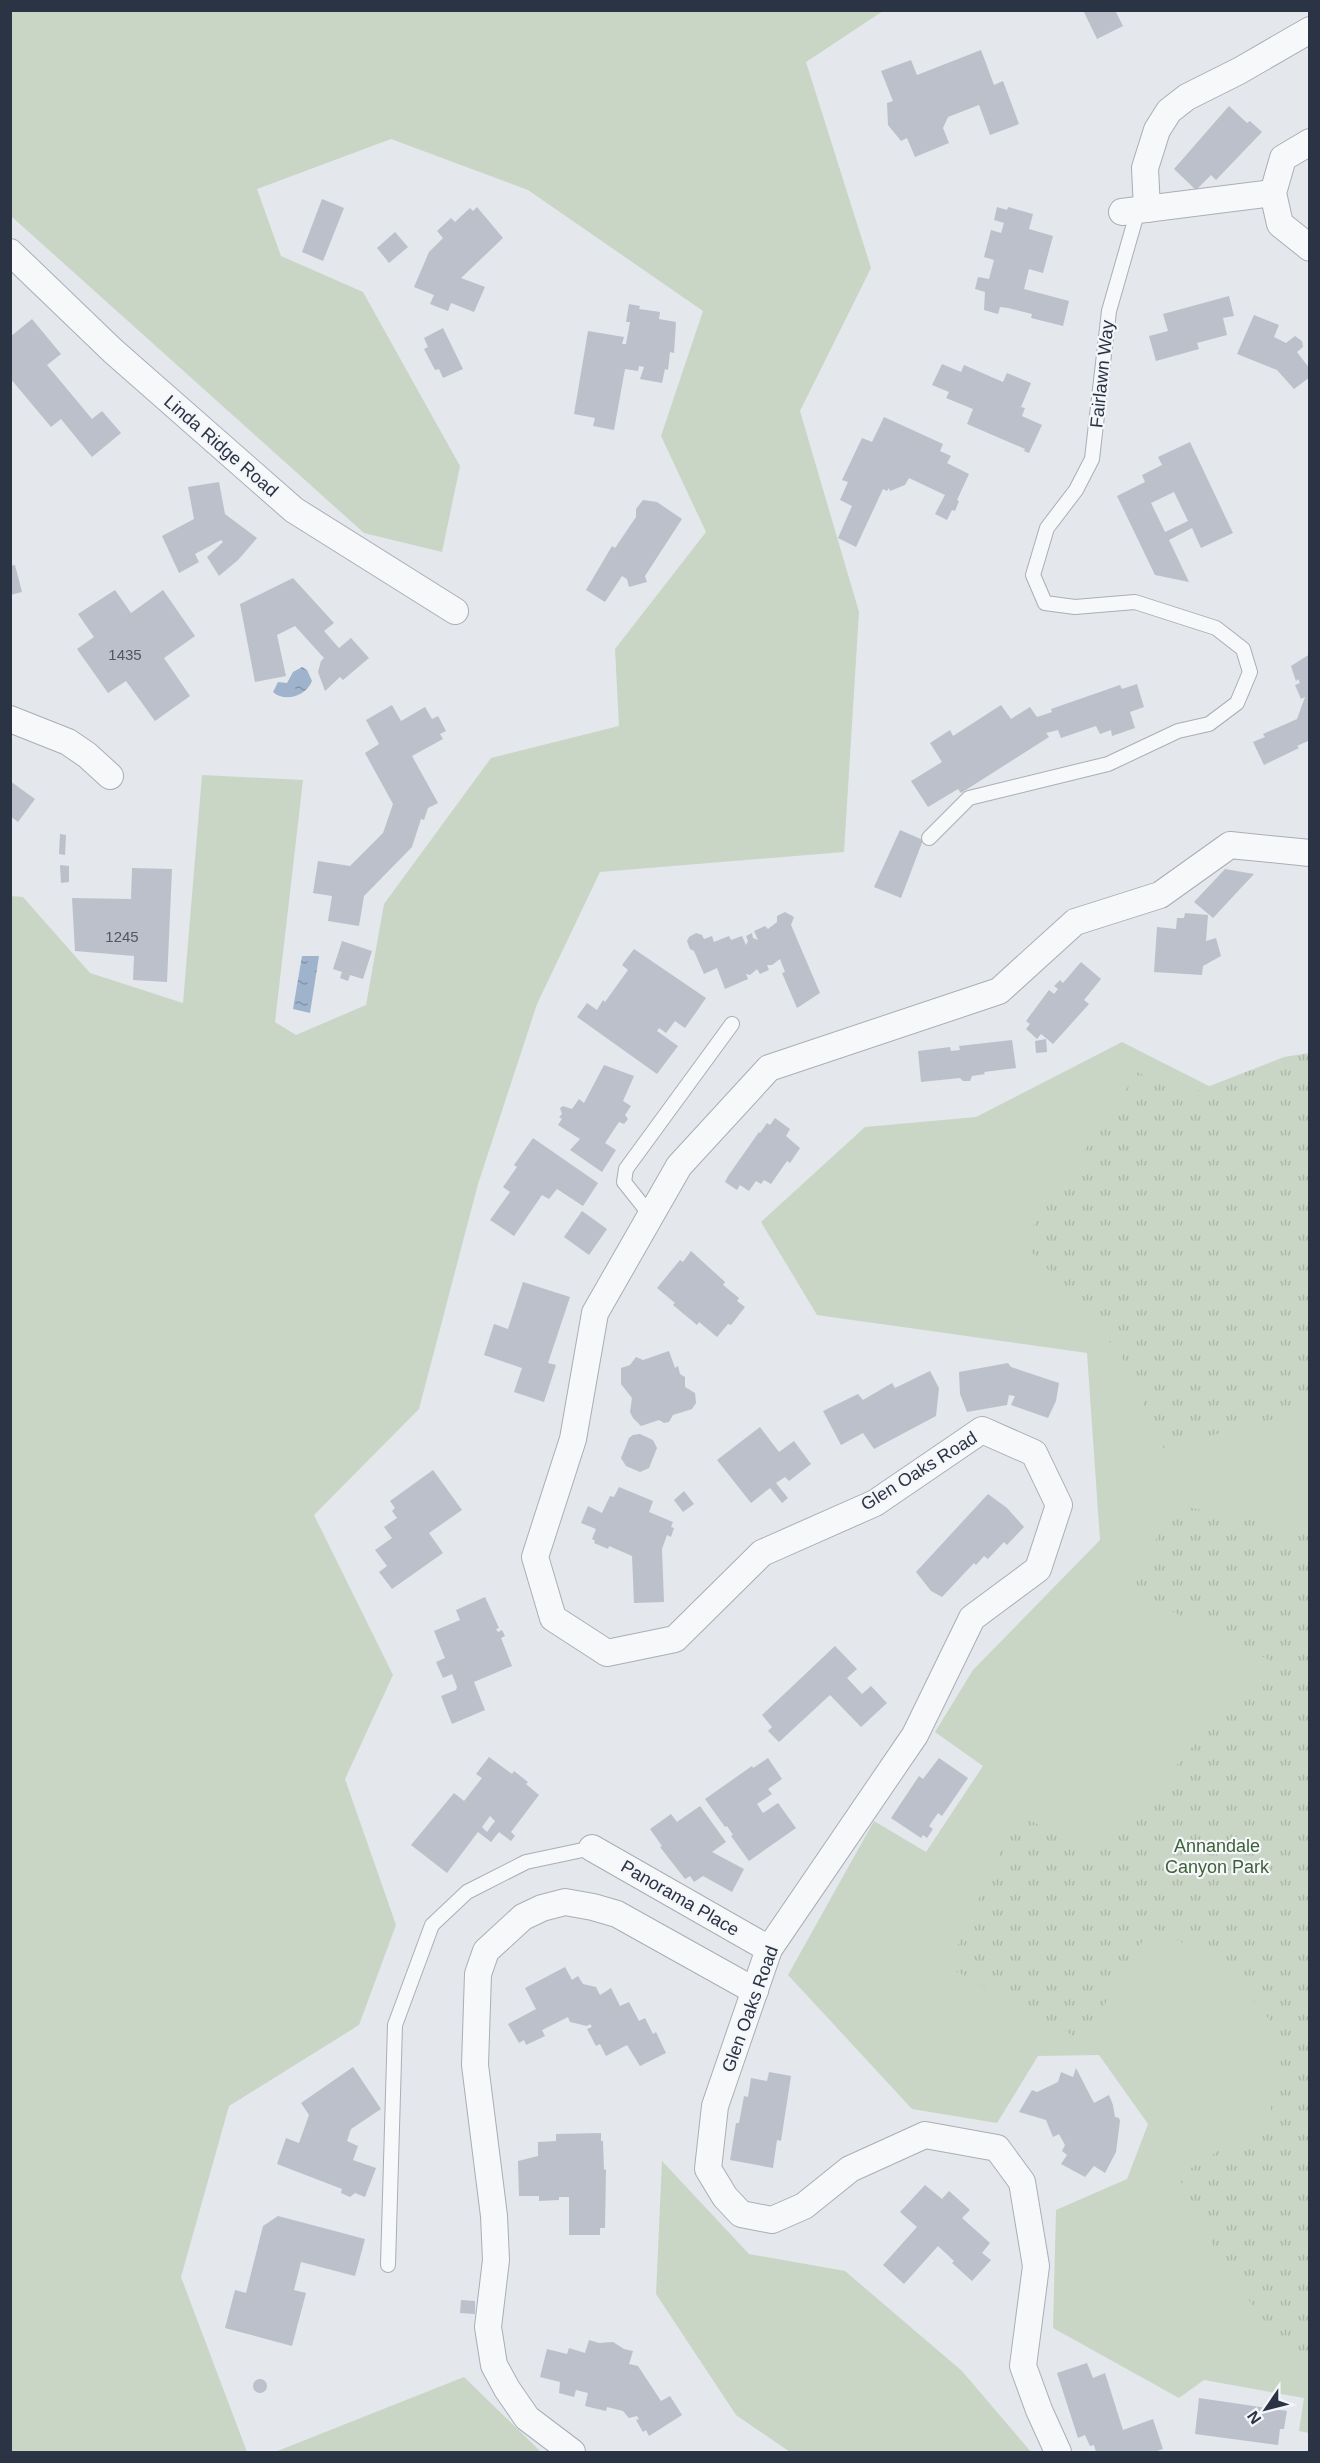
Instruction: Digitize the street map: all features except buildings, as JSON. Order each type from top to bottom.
[{"type":"street","points":[[1273,193],[1136,210],[1145,168],[1157,130],[1169,111],[1186,97],[1239,71],[1310,30]]},
{"type":"street","points":[[1310,142],[1283,158],[1273,193],[1280,224],[1310,248]]},
{"type":"street","name":"Linda Ridge Road","points":[[10,252],[113,351],[294,510],[455,611]]},
{"type":"street","points":[[10,719],[68,742],[87,755],[110,776]]},
{"type":"street","name":"Glen Oaks Road","points":[[1058,2452],[1043,2421],[1023,2366],[1036,2266],[1022,2182],[997,2148],[925,2135],[850,2169],[804,2206],[772,2220],[741,2214],[725,2197],[708,2169],[715,2106],[769,1949],[915,1735],[972,1618],[1038,1569],[1059,1506],[1034,1453],[982,1430],[875,1503],[762,1552],[675,1639],[607,1653],[553,1618],[535,1557],[573,1439],[595,1313],[679,1166],[769,1068],[999,991],[1075,922],[1160,895],[1230,845],[1310,853]]},
{"type":"street","name":"Panorama Place","points":[[592,1848],[769,1949]]},
{"type":"street","points":[[572,2452],[527,2418],[494,2365],[488,2327],[496,2260],[494,2216],[475,2066],[478,1974],[486,1951],[523,1917],[542,1908],[565,1902],[617,1914],[755,1991]]},
{"type":"lane","name":"Fairlawn Way","points":[[929,838],[969,798],[1108,764],[1178,731],[1209,724],[1237,703],[1250,672],[1243,649],[1216,628],[1135,602],[1075,607],[1045,603],[1033,575],[1047,528],[1076,490],[1092,459],[1109,311],[1136,210]]},
{"type":"lane","points":[[651,1216],[624,1182],[626,1169],[732,1024]]},
{"type":"lane","points":[[388,2265],[395,2025],[432,1925],[467,1892],[526,1862],[592,1848]]},
{"type":"green space","points":[[11,10],[883,11],[806,62],[871,268],[800,411],[859,612],[844,852],[600,872],[537,1004],[478,1184],[419,1409],[314,1515],[393,1675],[345,1779],[396,1925],[359,2025],[229,2106],[181,2277],[247,2452],[11,2452],[11,896],[23,897],[90,973],[183,1003],[202,775],[303,780],[275,1022],[296,1035],[366,1005],[384,904],[491,758],[619,726],[615,649],[706,532],[661,436],[703,311],[528,190],[391,139],[257,189],[281,256],[363,292],[460,466],[442,552],[364,533],[11,216]]},
{"type":"green space","points":[[1122,1042],[1278,1121],[1309,1093],[1309,2433],[1299,2431],[1304,2398],[1204,2380],[1179,2398],[1053,2328],[1056,2210],[1127,2179],[1148,2124],[1099,2055],[1038,2056],[997,2123],[912,2109],[788,1975],[874,1821],[926,1852],[983,1766],[935,1732],[973,1670],[1100,1540],[1087,1353],[817,1315],[761,1222],[865,1127],[976,1117]]},
{"type":"green space","points":[[1309,1053],[1309,1410],[1163,1448],[1125,1362],[1080,1303],[1022,1242],[1138,1072],[1184,1096],[1284,1057]]},
{"type":"green space","name":"Annandale Canyon Park","points":[[1173,1504],[1309,1532],[1310,2360],[1298,2365],[1226,2270],[1178,2176],[1271,2118],[1271,2094],[1278,2041],[1268,2018],[1252,1999],[1195,1949],[1151,1927],[1083,2041],[948,1967],[1017,1814],[1087,1848],[1166,1778],[1227,1705],[1273,1662],[1131,1591]]},
{"type":"green space","points":[[662,2161],[749,2254],[845,2271],[962,2371],[1031,2452],[790,2452],[736,2415],[656,2294]]},
{"type":"green space","points":[[464,2377],[541,2452],[275,2452]]},
{"type":"water","points":[[302,667],[307,670],[312,681],[305,691],[289,697],[273,692],[278,682],[287,683],[293,672]]},
{"type":"water","points":[[302,956],[319,956],[310,1013],[293,1009]]}]
